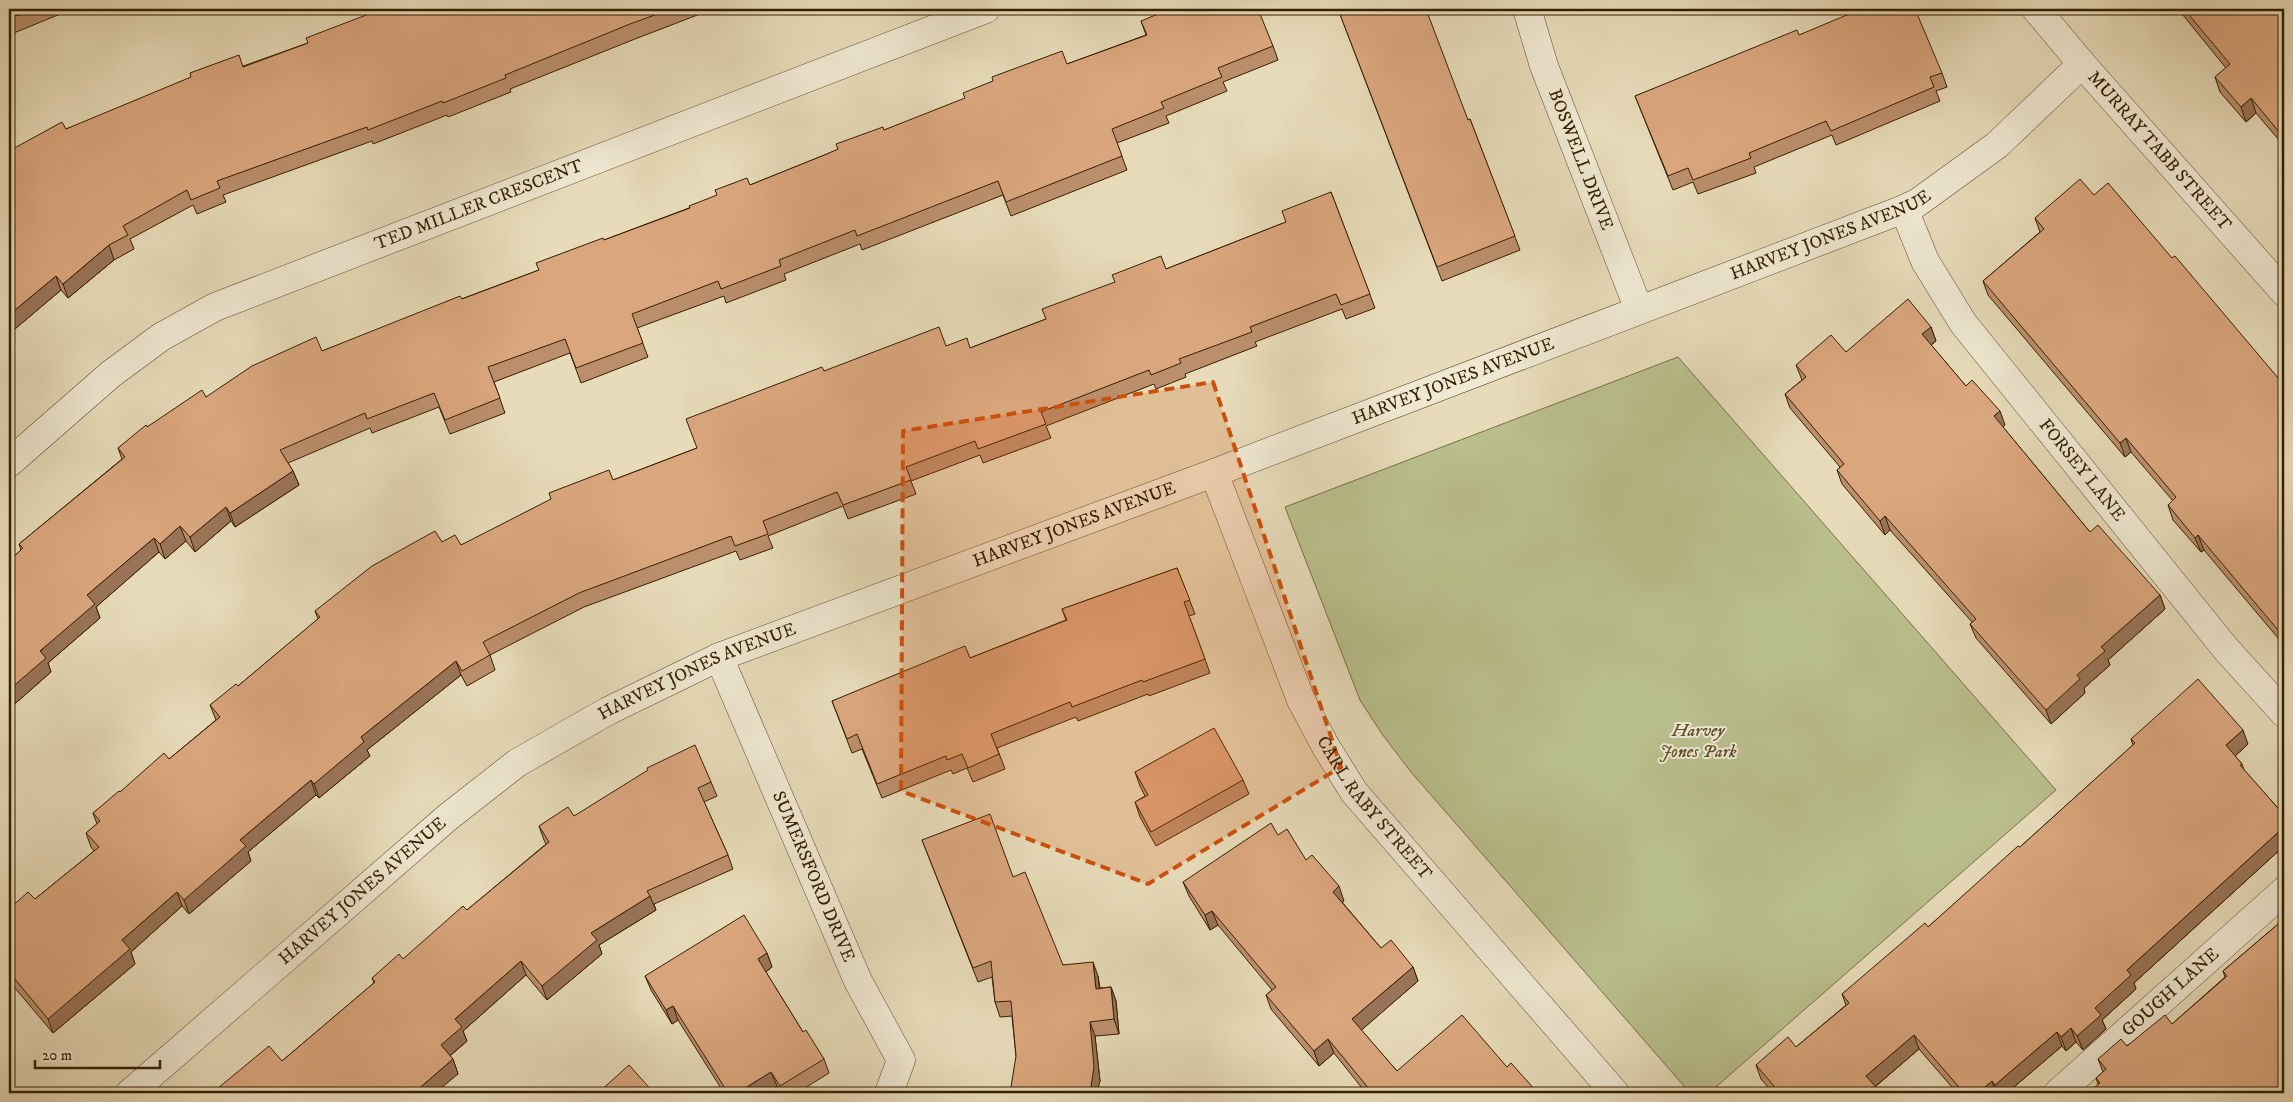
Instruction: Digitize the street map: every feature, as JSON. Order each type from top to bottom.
[{"type":"street","name":"TED MILLER CRESCENT","points":[[9,463],[111,374],[161,337],[215,306],[986,9]]},
{"type":"street","name":"BOSWELL DRIVE","points":[[1527,9],[1544,66],[1639,310]]},
{"type":"street","name":"MURRAY TABB STREET","points":[[2036,9],[2082,64],[2284,292]]},
{"type":"street","name":"HARVEY JONES AVENUE","points":[[130,1093],[448,817],[517,763],[608,711],[719,656],[1214,473],[1904,209],[1917,203],[1997,145],[2082,64]]},
{"type":"street","name":"FORSEY LANE","points":[[1904,209],[1925,261],[1963,323],[2226,649],[2284,713]]},
{"type":"street","name":"CARL RABY STREET","points":[[1214,473],[1301,700],[1326,748],[1354,792],[1615,1093]]},
{"type":"street","name":"SUMERSFORD DRIVE","points":[[719,656],[858,981],[901,1060],[889,1093]]},
{"type":"street","name":"GOUGH LANE","points":[[2058,1093],[2284,891]]},
{"type":"highlighted area","points":[[1213,382],[1341,767],[1148,884],[901,791],[903,431]]},
{"type":"green space","name":"Harvey Jones Park","points":[[1678,357],[2056,790],[1709,1093],[1690,1093],[1411,772],[1382,734],[1360,700],[1285,507]]},
{"type":"building","points":[[9,9],[33,9],[9,19]]},
{"type":"building","points":[[372,9],[671,9],[505,75],[506,78],[443,103],[442,101],[368,130],[367,127],[217,181],[220,188],[191,200],[187,190],[123,226],[128,235],[109,245],[63,284],[56,276],[9,315],[9,151],[62,122],[66,129],[191,77],[190,73],[239,55],[243,67],[308,43],[306,38],[374,12]]},
{"type":"building","points":[[1170,9],[1258,9],[1273,46],[1218,68],[1222,77],[1161,102],[1164,108],[1112,129],[1122,156],[1006,202],[998,181],[857,236],[855,230],[779,260],[781,266],[721,289],[718,281],[632,314],[643,343],[576,368],[565,339],[488,367],[500,398],[445,420],[434,393],[367,419],[365,413],[280,450],[293,471],[230,513],[226,507],[190,537],[180,526],[160,544],[154,538],[87,595],[95,604],[40,651],[46,658],[9,690],[9,561],[23,548],[19,544],[125,457],[118,448],[146,425],[147,427],[202,390],[206,397],[252,366],[316,337],[322,351],[460,296],[462,299],[539,270],[536,263],[690,208],[689,206],[717,195],[715,190],[747,178],[750,185],[838,149],[836,144],[883,127],[884,130],[965,98],[963,93],[993,81],[992,77],[1062,51],[1067,64],[1147,35],[1141,21]]},
{"type":"building","points":[[1338,9],[1426,9],[1515,236],[1437,267]]},
{"type":"building","points":[[1861,9],[1915,9],[1942,73],[1930,77],[1934,87],[1831,131],[1826,121],[1749,153],[1751,158],[1693,180],[1688,168],[1668,176],[1635,96],[1797,30],[1799,35]]},
{"type":"building","points":[[2184,9],[2284,9],[2284,138],[2251,98],[2241,107],[2215,77],[2230,64]]},
{"type":"building","points":[[2080,179],[2094,195],[2108,183],[2172,258],[2175,256],[2284,385],[2284,630],[2282,627],[2278,630],[2198,535],[2195,538],[2168,505],[2176,497],[2126,438],[2120,443],[1983,281],[2044,229],[2035,218]]},
{"type":"building","points":[[1331,192],[1370,294],[1341,305],[1336,294],[1250,327],[1252,332],[1179,359],[1181,363],[1151,375],[1149,370],[1041,412],[1046,424],[978,449],[975,441],[906,467],[911,480],[843,505],[837,492],[763,521],[768,534],[735,546],[731,536],[579,593],[483,642],[490,655],[462,671],[456,661],[361,737],[364,742],[314,784],[311,780],[240,840],[246,846],[184,900],[177,892],[122,940],[130,949],[48,1019],[9,972],[9,909],[28,892],[35,899],[99,847],[86,833],[100,821],[93,813],[164,753],[169,759],[220,717],[210,705],[236,684],[238,686],[320,617],[315,611],[372,566],[435,531],[442,542],[455,535],[461,545],[551,499],[549,493],[609,470],[613,480],[697,448],[686,419],[822,367],[824,371],[939,327],[946,346],[967,338],[970,348],[1046,319],[1042,309],[1115,282],[1112,275],[1161,256],[1166,269],[1286,222],[1282,211]]},
{"type":"building","points":[[1908,299],[1931,327],[1922,334],[1966,386],[1972,380],[2000,411],[1994,416],[2090,532],[2098,525],[2160,595],[2101,647],[2105,651],[2077,675],[2080,679],[2046,710],[1970,624],[1976,619],[1885,516],[1880,521],[1837,470],[1844,464],[1785,394],[1806,377],[1796,365],[1831,335],[1846,352]]},
{"type":"building","points":[[1177,568],[1190,600],[1184,602],[1205,659],[1143,682],[1142,680],[1072,707],[1070,702],[991,734],[999,754],[968,768],[962,754],[947,760],[946,756],[877,784],[857,734],[847,739],[832,701],[965,646],[970,658],[1067,620],[1062,609]]},
{"type":"building","points":[[2198,679],[2243,730],[2226,745],[2242,764],[2240,765],[2284,815],[2284,827],[2127,970],[2131,975],[2095,1008],[2101,1015],[2077,1036],[2071,1028],[2061,1037],[2057,1032],[1995,1085],[1992,1081],[1978,1093],[1964,1093],[1914,1035],[1866,1076],[1881,1093],[1780,1093],[1756,1065],[1788,1037],[1796,1047],[1849,1003],[1842,994],[1925,923],[1928,927],[2018,846],[2020,847],[2135,743],[2131,739]]},
{"type":"building","points":[[1214,728],[1243,780],[1151,832],[1135,802],[1148,795],[1135,772]]},
{"type":"building","points":[[695,745],[711,782],[698,788],[728,855],[647,891],[650,896],[591,933],[597,940],[542,986],[521,961],[455,1019],[462,1027],[441,1045],[453,1059],[416,1091],[418,1093],[212,1093],[269,1046],[282,1061],[375,982],[372,978],[399,954],[403,959],[463,906],[467,910],[549,842],[539,826],[568,807],[574,816],[648,770],[647,768]]},
{"type":"building","points":[[990,814],[1013,877],[1025,872],[1063,965],[1093,962],[1096,989],[1111,987],[1114,1019],[1090,1022],[1094,1067],[1090,1093],[1010,1093],[1016,1056],[1011,1001],[995,1002],[991,961],[973,968],[922,840]]},
{"type":"building","points":[[1271,823],[1278,835],[1287,829],[1306,860],[1312,855],[1339,886],[1333,892],[1381,948],[1391,940],[1413,967],[1352,1019],[1397,1071],[1462,1015],[1507,1067],[1511,1063],[1537,1092],[1366,1093],[1370,1090],[1328,1039],[1314,1051],[1266,995],[1276,987],[1212,911],[1205,915],[1183,882]]},
{"type":"building","points":[[744,915],[767,953],[758,959],[803,1032],[806,1030],[824,1059],[780,1086],[771,1072],[737,1093],[728,1093],[673,1006],[666,1010],[645,976]]},
{"type":"building","points":[[2284,919],[2284,1093],[2087,1093],[2100,1083],[2096,1078],[2106,1069],[2098,1059],[2121,1039],[2127,1046],[2165,1015],[2172,1024],[2227,976],[2223,971]]},
{"type":"building","points":[[629,1065],[654,1093],[598,1093]]}]
